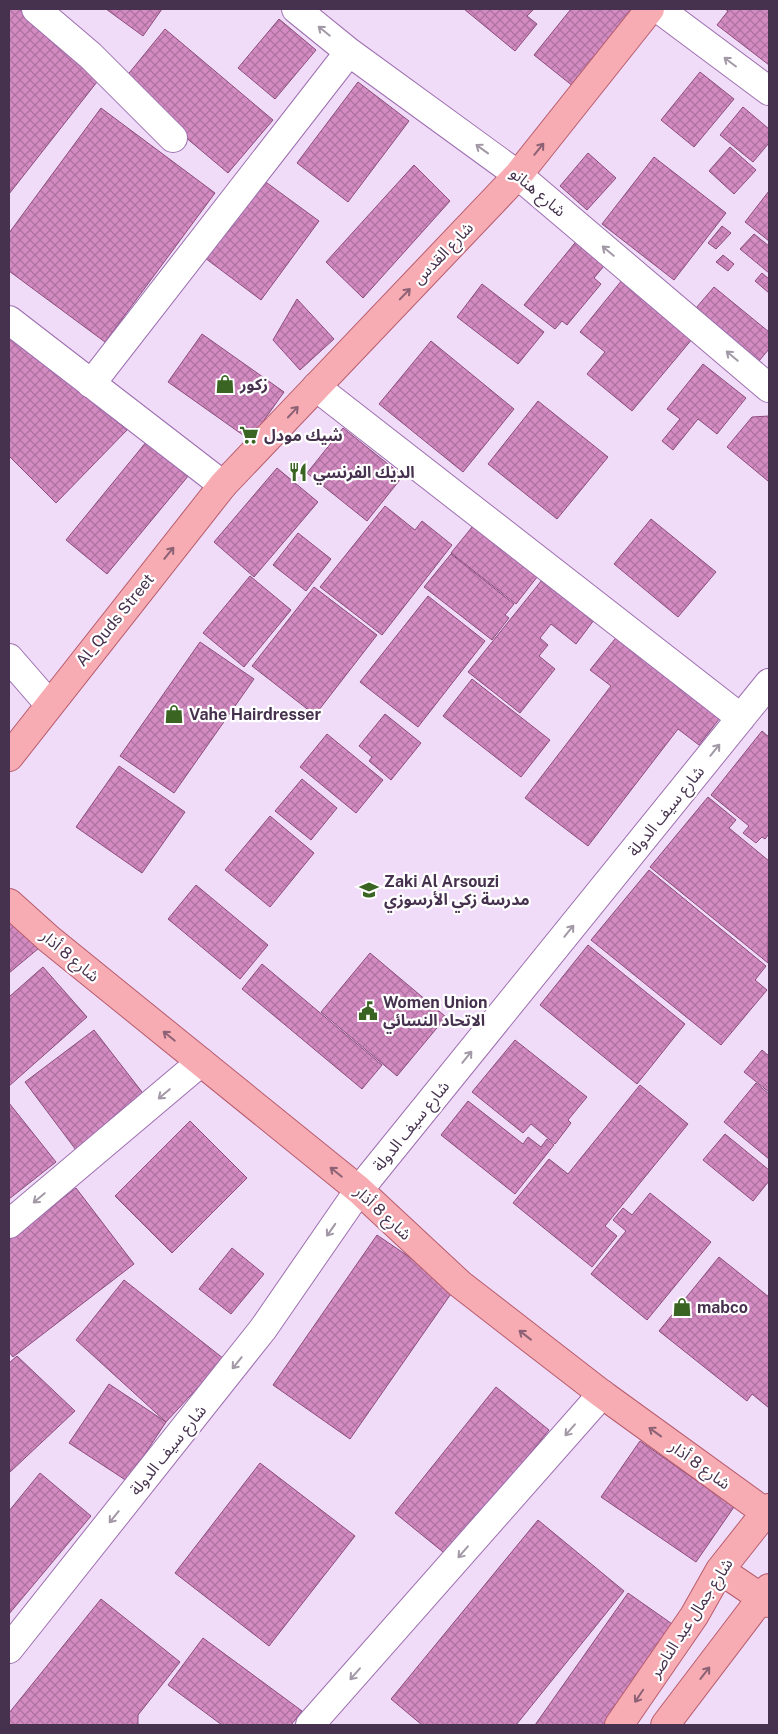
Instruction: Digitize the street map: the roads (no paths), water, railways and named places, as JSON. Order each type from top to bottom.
[{"type":"main road","name":"شارع القدس","points":[[223,485],[518,175],[650,9]]},
{"type":"main road","name":"Al_Quds Street","points":[[9,757],[223,485]]},
{"type":"main road","name":"شارع 8 أذار","points":[[9,903],[49,940],[359,1190],[460,1284],[602,1394],[768,1512]]},
{"type":"main road","name":"شارع جمال عبد الناصر","points":[[619,1725],[694,1616],[720,1570],[768,1512]]},
{"type":"main road","points":[[665,1725],[767,1596],[720,1570]]},
{"type":"street","points":[[36,9],[91,56],[173,138]]},
{"type":"street","name":"شارع هنانو","points":[[296,9],[349,52],[518,175],[769,388]]},
{"type":"street","points":[[659,9],[769,91]]},
{"type":"street","points":[[92,384],[349,52]]},
{"type":"street","points":[[9,320],[223,485]]},
{"type":"street","points":[[316,387],[741,718]]},
{"type":"street","points":[[9,658],[49,704]]},
{"type":"street","name":"شارع سيف الدولة","points":[[9,1649],[263,1329],[359,1190],[769,683]]},
{"type":"street","points":[[9,1224],[201,1062]]},
{"type":"street","points":[[310,1725],[602,1394]]},
{"type":"place","name":"زكور","points":[[225,384]]},
{"type":"place","name":"شيك مودل","points":[[249,435]]},
{"type":"place","name":"الديك الفرنسي","points":[[298,472]]},
{"type":"place","name":"Vahe Hairdresser","points":[[174,714]]},
{"type":"place","name":"Zaki Al Arsouzi مدرسة زكي الأرسوزي","points":[[369,890]]},
{"type":"place","name":"Women Union الاتحاد النسائي","points":[[368,1011]]},
{"type":"place","name":"mabco","points":[[682,1307]]}]
